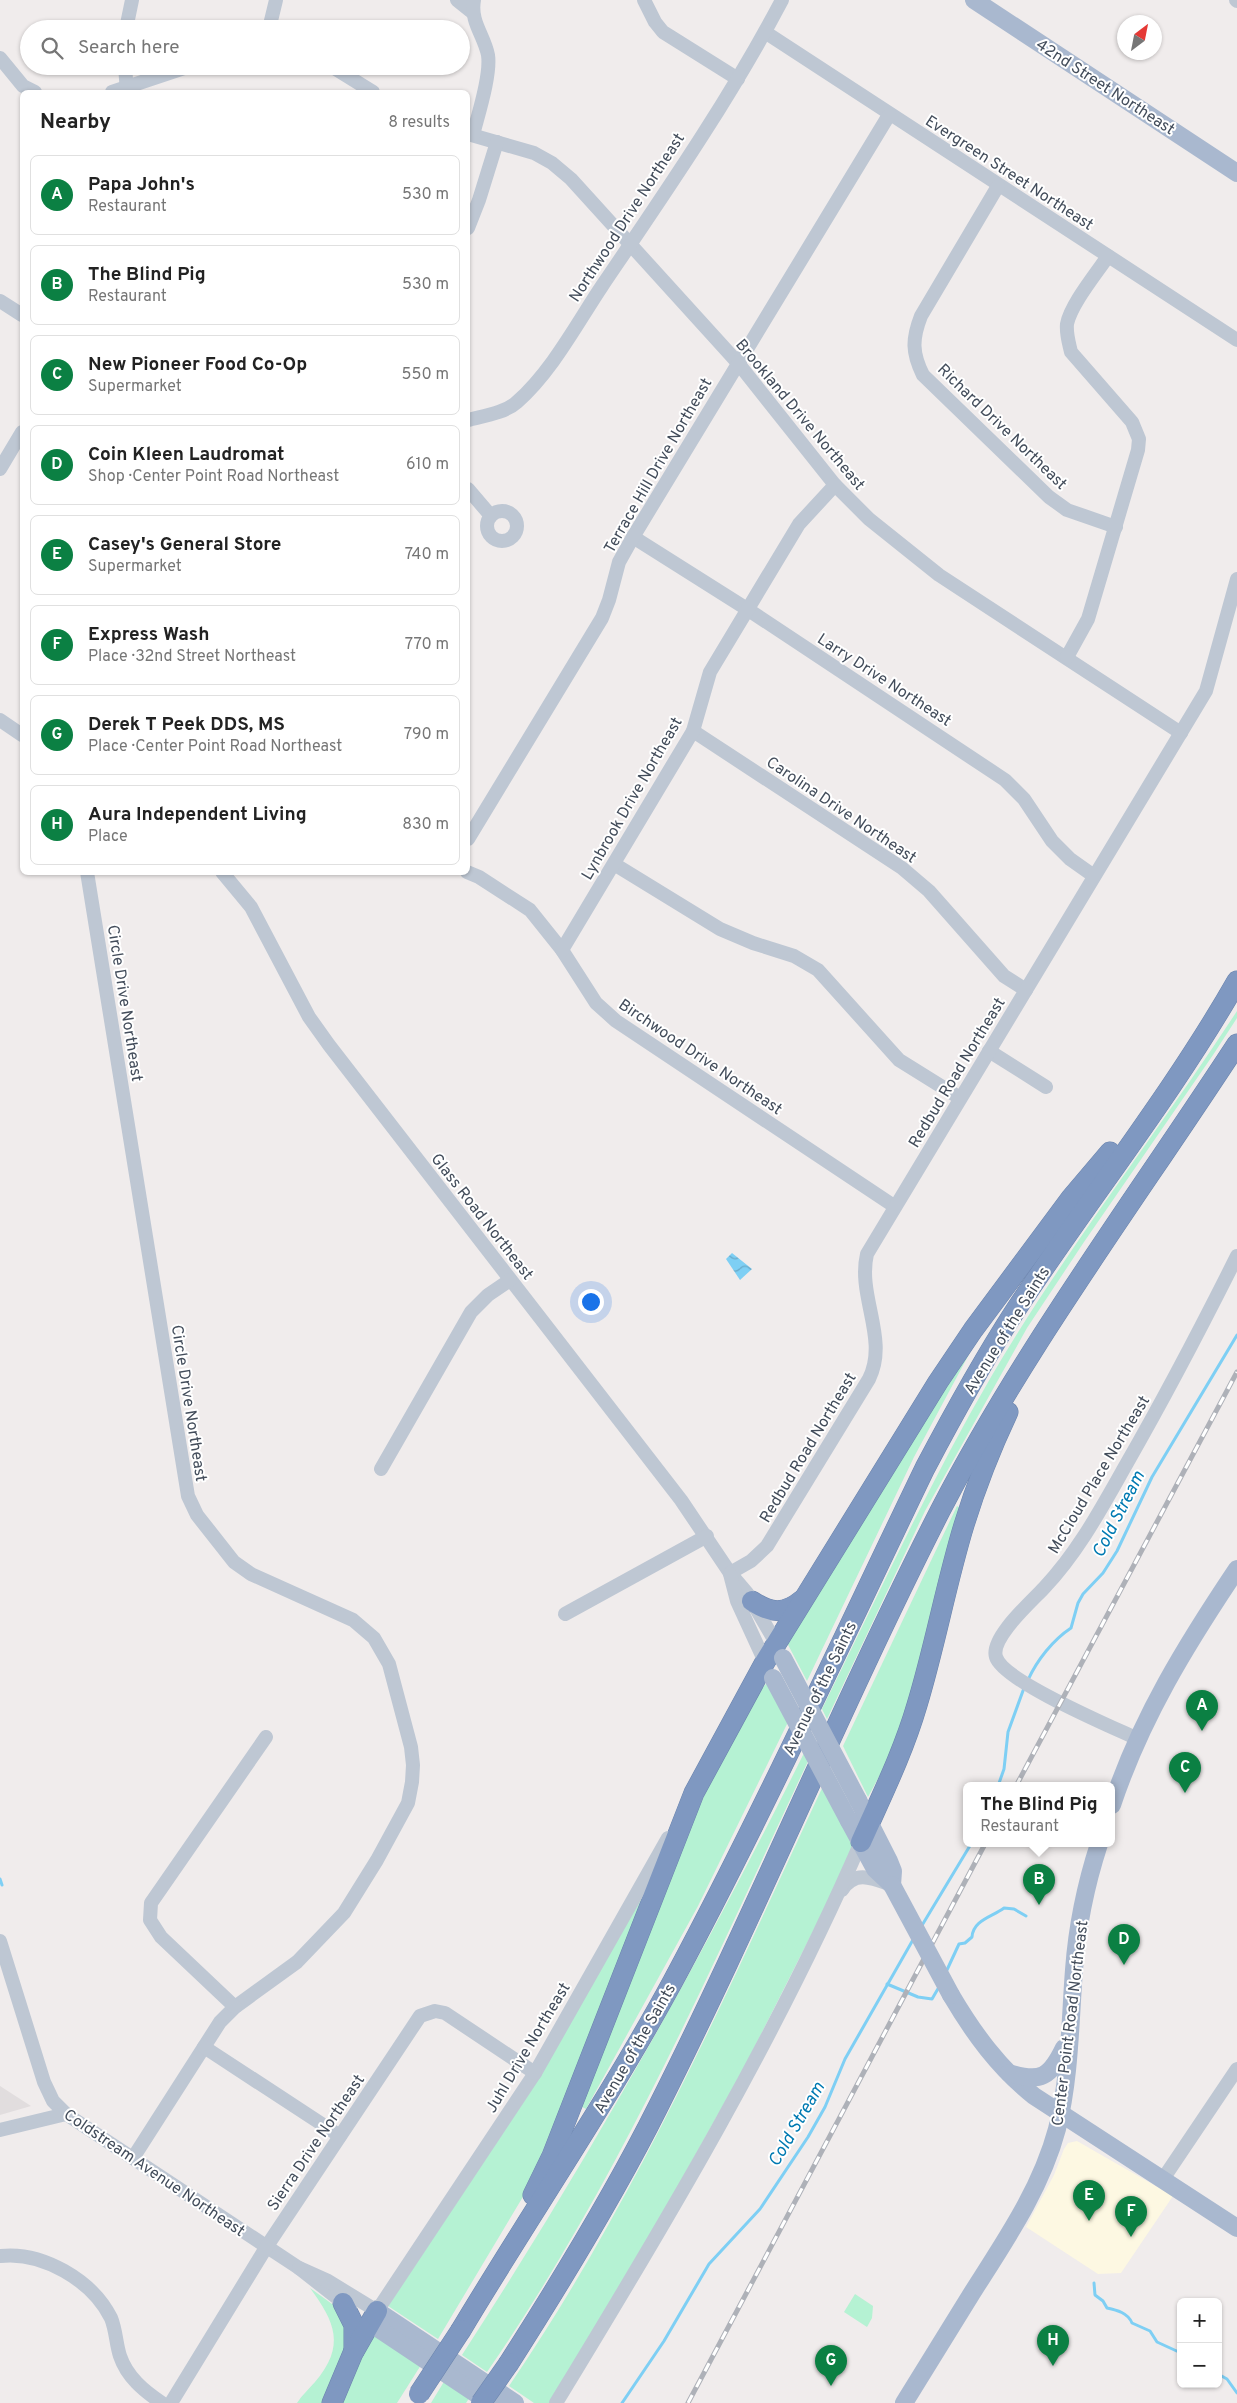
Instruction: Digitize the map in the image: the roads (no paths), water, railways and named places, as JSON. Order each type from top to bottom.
[{"type":"highway","name":"Avenue of the Saints","points":[[416,2398],[461,2330],[612,2089],[673,1982],[763,1804],[925,1468],[951,1419],[1015,1311],[1203,1038],[1237,981]]},
{"type":"highway","name":"Avenue of the Saints","points":[[481,2403],[510,2363],[590,2232],[658,2108],[940,1511],[993,1415],[1048,1326],[1237,1044]]},
{"type":"highway","points":[[482,2295],[552,2156],[694,1793],[774,1660],[804,1599],[907,1430],[973,1330],[1071,1198],[1115,1146],[1151,1112]]},
{"type":"highway","points":[[860,1842],[897,1763],[916,1707],[964,1525],[978,1481],[1048,1326]]},
{"type":"highway","points":[[752,1601],[769,1610],[781,1612],[794,1607],[804,1599]]},
{"type":"highway","points":[[343,2303],[354,2325],[353,2354]]},
{"type":"highway","points":[[332,2403],[353,2354],[373,2317]]},
{"type":"main road","name":"42nd Street Northeast","points":[[974,0],[1237,173]]},
{"type":"main road","points":[[1115,1798],[1138,1739],[1173,1668],[1237,1569]]},
{"type":"main road","points":[[774,1660],[870,1822],[890,1861],[892,1885]]},
{"type":"main road","points":[[774,1660],[860,1842],[880,1875],[892,1885],[951,1996],[972,2030],[1008,2073],[1034,2096],[1237,2228]]},
{"type":"main road","name":"Center Point Road Northeast","points":[[904,2403],[1016,2223],[1041,2173],[1060,2114],[1069,2038],[1077,1938],[1098,1847]]},
{"type":"main road","points":[[1008,2073],[1033,2078],[1045,2075],[1054,2067],[1069,2038]]},
{"type":"main road","name":"Coldstream Avenue Northeast","points":[[373,2317],[490,2403]]},
{"type":"main road","name":"Coldstream Avenue Northeast","points":[[373,2317],[515,2403]]},
{"type":"street","points":[[128,20],[132,0]]},
{"type":"street","points":[[271,20],[276,0]]},
{"type":"street","points":[[457,0],[473,6],[488,55],[487,70],[470,134]]},
{"type":"street","points":[[644,0],[655,22],[663,32],[738,79]]},
{"type":"street","name":"Northwood Drive Northeast","points":[[470,419],[491,414],[515,404],[537,382],[630,245],[738,79],[766,32],[782,0]]},
{"type":"street","name":"Evergreen Street Northeast","points":[[766,32],[889,115],[1237,340]]},
{"type":"street","points":[[0,58],[24,86],[31,90]]},
{"type":"street","points":[[125,75],[126,90],[166,75]]},
{"type":"street","points":[[346,75],[370,90]]},
{"type":"street","name":"Terrace Hill Drive Northeast","points":[[470,836],[602,618],[619,562],[633,537],[889,115]]},
{"type":"street","name":"Brookland Drive Northeast","points":[[470,134],[534,153],[552,163],[571,179],[738,364],[835,486],[888,536],[916,558],[1181,733]]},
{"type":"street","points":[[470,223],[497,142]]},
{"type":"street","name":"Richard Drive Northeast","points":[[998,186],[921,316],[914,334],[913,346],[916,362],[923,374],[1049,497],[1067,510],[1116,527]]},
{"type":"street","points":[[1067,657],[1088,619],[1138,450],[1139,440],[1132,422],[1072,352],[1067,339],[1067,325],[1072,312],[1108,256]]},
{"type":"street","points":[[0,301],[20,313]]},
{"type":"street","points":[[0,469],[20,435]]},
{"type":"street","name":"Lynbrook Drive Northeast","points":[[562,950],[694,731],[710,672],[747,609],[799,524],[835,486]]},
{"type":"street","points":[[470,491],[491,516]]},
{"type":"street","name":"Larry Drive Northeast","points":[[633,537],[747,609],[1005,780],[1024,799],[1052,841],[1070,859],[1094,876]]},
{"type":"street","name":"Redbud Road Northeast","points":[[730,1573],[751,1561],[767,1546],[874,1369],[877,1358],[876,1343],[863,1268],[867,1254],[874,1239],[1206,691],[1237,579]]},
{"type":"street","points":[[0,720],[20,734]]},
{"type":"street","name":"Carolina Drive Northeast","points":[[694,731],[902,868],[929,891],[1004,976],[1026,990]]},
{"type":"street","points":[[614,864],[720,929],[794,956],[818,970],[899,1060],[960,1098]]},
{"type":"street","name":"Birchwood Drive Northeast","points":[[470,873],[479,877],[530,910],[562,950],[596,1002],[616,1021],[894,1206]]},
{"type":"street","name":"Circle Drive Northeast","points":[[87,875],[188,1496],[197,1515],[234,1562],[251,1574],[353,1620],[370,1633],[383,1651],[388,1664],[411,1747],[412,1782],[408,1803],[358,1892],[344,1913],[296,1962],[235,2007],[220,2022],[132,2158]]},
{"type":"street","name":"Glass Road Northeast","points":[[224,875],[251,907],[309,1017],[707,1536],[730,1573]]},
{"type":"street","points":[[989,1051],[1046,1087]]},
{"type":"street","name":"McCloud Place Northeast","points":[[1138,1739],[1066,1706],[1009,1673],[1000,1667],[995,1656],[996,1647],[1002,1636],[1060,1571],[1087,1534],[1176,1376],[1237,1256]]},
{"type":"street","points":[[381,1469],[471,1312],[488,1295],[510,1280]]},
{"type":"street","points":[[565,1614],[707,1536]]},
{"type":"street","points":[[730,1573],[752,1601],[774,1660]]},
{"type":"street","points":[[730,1573],[737,1601],[774,1660]]},
{"type":"street","points":[[235,2007],[161,1937],[150,1920],[152,1903],[160,1887],[266,1736]]},
{"type":"street","name":"Juhl Drive Northeast","points":[[373,2317],[535,2072],[694,1793]]},
{"type":"street","points":[[556,2403],[619,2300],[721,2123],[788,1998],[836,1899],[860,1842]]},
{"type":"street","points":[[836,1899],[844,1886],[857,1877],[866,1876],[892,1885]]},
{"type":"street","name":"Coldstream Avenue Northeast","points":[[0,1941],[44,2082],[53,2101],[66,2114],[299,2268],[343,2303],[373,2317]]},
{"type":"street","name":"Sierra Drive Northeast","points":[[171,2403],[267,2246],[420,2016],[427,2012],[435,2011],[445,2013],[535,2072]]},
{"type":"street","points":[[204,2047],[340,2136]]},
{"type":"street","points":[[1163,2179],[1237,2069]]},
{"type":"street","points":[[0,2130],[66,2114]]},
{"type":"street","points":[[0,2256],[12,2255],[45,2262],[71,2276],[93,2294],[111,2319],[120,2356],[129,2374],[142,2390],[162,2403]]},
{"type":"street","name":"Coldstream Avenue Northeast","points":[[299,2268],[328,2281],[373,2317]]},
{"type":"water","points":[[732,1253],[752,1269],[740,1280],[726,1259]]},
{"type":"waterway","name":"Cold Stream","points":[[1028,1680],[1046,1651],[1071,1628],[1078,1603],[1083,1594],[1103,1573],[1117,1551],[1152,1477],[1237,1335]]},
{"type":"waterway","name":"Cold Stream","points":[[999,1782],[1004,1769],[1008,1732],[1024,1688]]},
{"type":"waterway","name":"Cold Stream","points":[[921,1927],[969,1847]]},
{"type":"waterway","points":[[0,1879],[2,1885]]},
{"type":"waterway","points":[[946,1972],[959,1944],[965,1943],[972,1937],[973,1931],[979,1923],[1004,1908],[1014,1909],[1026,1916]]},
{"type":"waterway","name":"Cold Stream","points":[[622,2403],[664,2341],[709,2264],[760,2209],[808,2137],[825,2107],[845,2059],[914,1938]]},
{"type":"waterway","points":[[887,1984],[918,1997],[932,1999],[939,1987]]},
{"type":"waterway","points":[[1094,2283],[1095,2295],[1103,2301],[1107,2308],[1125,2314],[1132,2323],[1150,2331],[1157,2342],[1177,2351]]},
{"type":"waterway","points":[[1222,2376],[1227,2379],[1237,2393]]},
{"type":"railway","points":[[1018,1782],[1237,1372]]},
{"type":"railway","points":[[688,2403],[983,1847]]},
{"type":"place","name":"Papa John's","points":[[1202,1731]]},
{"type":"place","name":"New Pioneer Food Co-Op","points":[[1185,1793]]},
{"type":"place","name":"The Blind Pig","points":[[1039,1905]]},
{"type":"place","name":"Coin Kleen Laudromat","points":[[1124,1965]]},
{"type":"place","name":"Casey's General Store","points":[[1089,2221]]},
{"type":"place","name":"Express Wash","points":[[1131,2237]]},
{"type":"place","name":"Aura Independent Living","points":[[1053,2366]]},
{"type":"place","name":"Derek T Peek DDS, MS","points":[[831,2386]]}]
